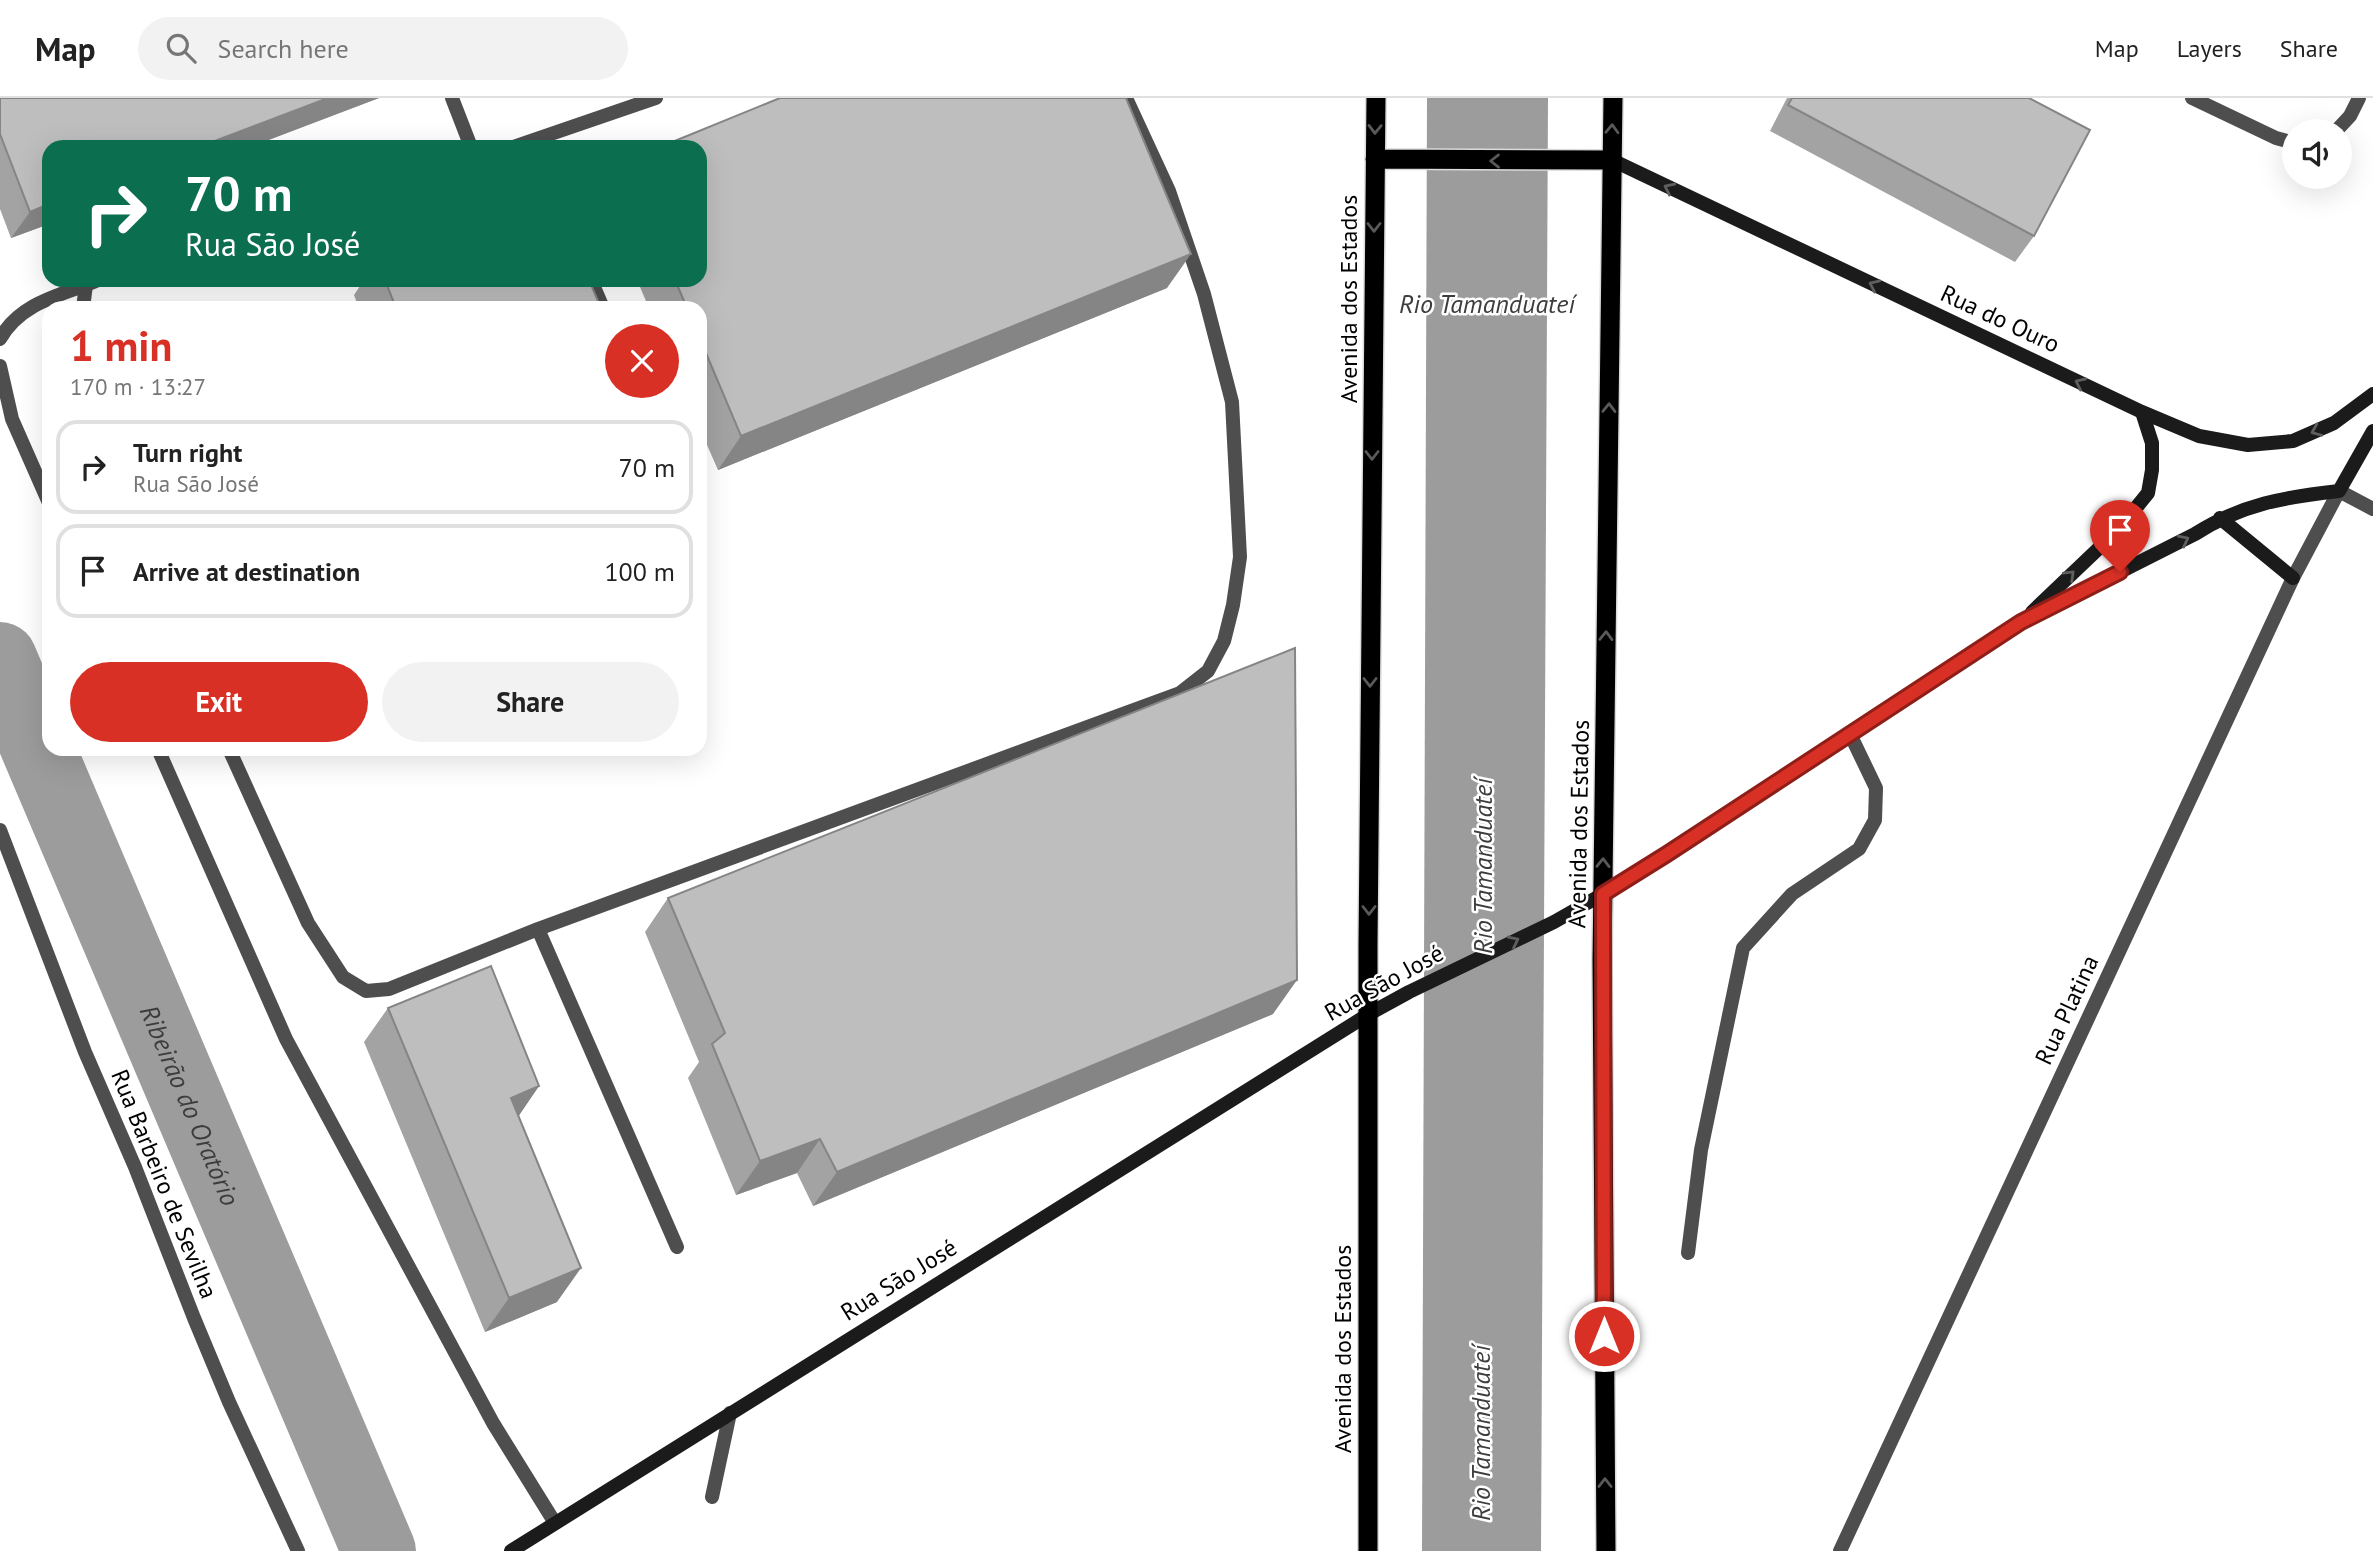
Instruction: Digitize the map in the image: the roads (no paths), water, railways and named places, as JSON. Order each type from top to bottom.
[{"type":"highway","name":"Avenida dos Estados","points":[[1368,1551],[1376,98]]},
{"type":"highway","name":"Avenida dos Estados","points":[[1606,1551],[1603,894],[1613,98]]},
{"type":"highway","points":[[1375,159],[1564,162],[1612,160]]},
{"type":"main road","name":"Rua do Ouro","points":[[1612,160],[2142,412],[2199,436],[2248,445],[2294,441],[2334,423],[2373,394]]},
{"type":"main road","points":[[2021,622],[2118,530],[2148,493],[2152,470],[2152,443],[2142,412]]},
{"type":"main road","points":[[2339,491],[2373,431]]},
{"type":"main road","name":"Rua São José","points":[[511,1551],[1369,1014],[1554,922],[1603,894],[2021,622],[2195,534],[2220,518],[2274,501],[2339,491]]},
{"type":"main road","points":[[2220,518],[2292,578]]},
{"type":"street","points":[[452,98],[468,140]]},
{"type":"street","points":[[546,140],[656,98]]},
{"type":"street","points":[[232,756],[307,923],[343,977],[366,991],[389,989],[538,929],[1180,693],[1208,671],[1224,641],[1233,605],[1240,557],[1232,402],[1204,294],[1169,191],[1126,98]]},
{"type":"street","points":[[2192,98],[2282,140]]},
{"type":"street","points":[[2347,119],[2359,98]]},
{"type":"street","points":[[42,301],[79,287]]},
{"type":"street","points":[[0,339],[7,326],[42,301]]},
{"type":"street","points":[[0,366],[12,419],[42,487]]},
{"type":"street","points":[[2339,491],[2373,509]]},
{"type":"street","name":"Rua Platina","points":[[1840,1551],[2292,578],[2339,491]]},
{"type":"street","points":[[1688,1253],[1701,1150],[1743,948],[1792,894],[1859,849],[1875,820],[1876,788],[1850,734]]},
{"type":"street","points":[[161,756],[286,1039],[493,1423],[555,1523]]},
{"type":"street","name":"Rua Barbeiro de Sevilha","points":[[0,830],[67,1006],[135,1167],[199,1330],[298,1551]]},
{"type":"street","points":[[538,929],[677,1247]]},
{"type":"street","points":[[712,1497],[730,1413]]},
{"type":"water","name":"Rio Tamanduateí","points":[[1427,98],[1548,98],[1541,1551],[1422,1551]]},
{"type":"waterway","name":"Ribeirão do Oratório","points":[[0,659],[379,1551]]}]
